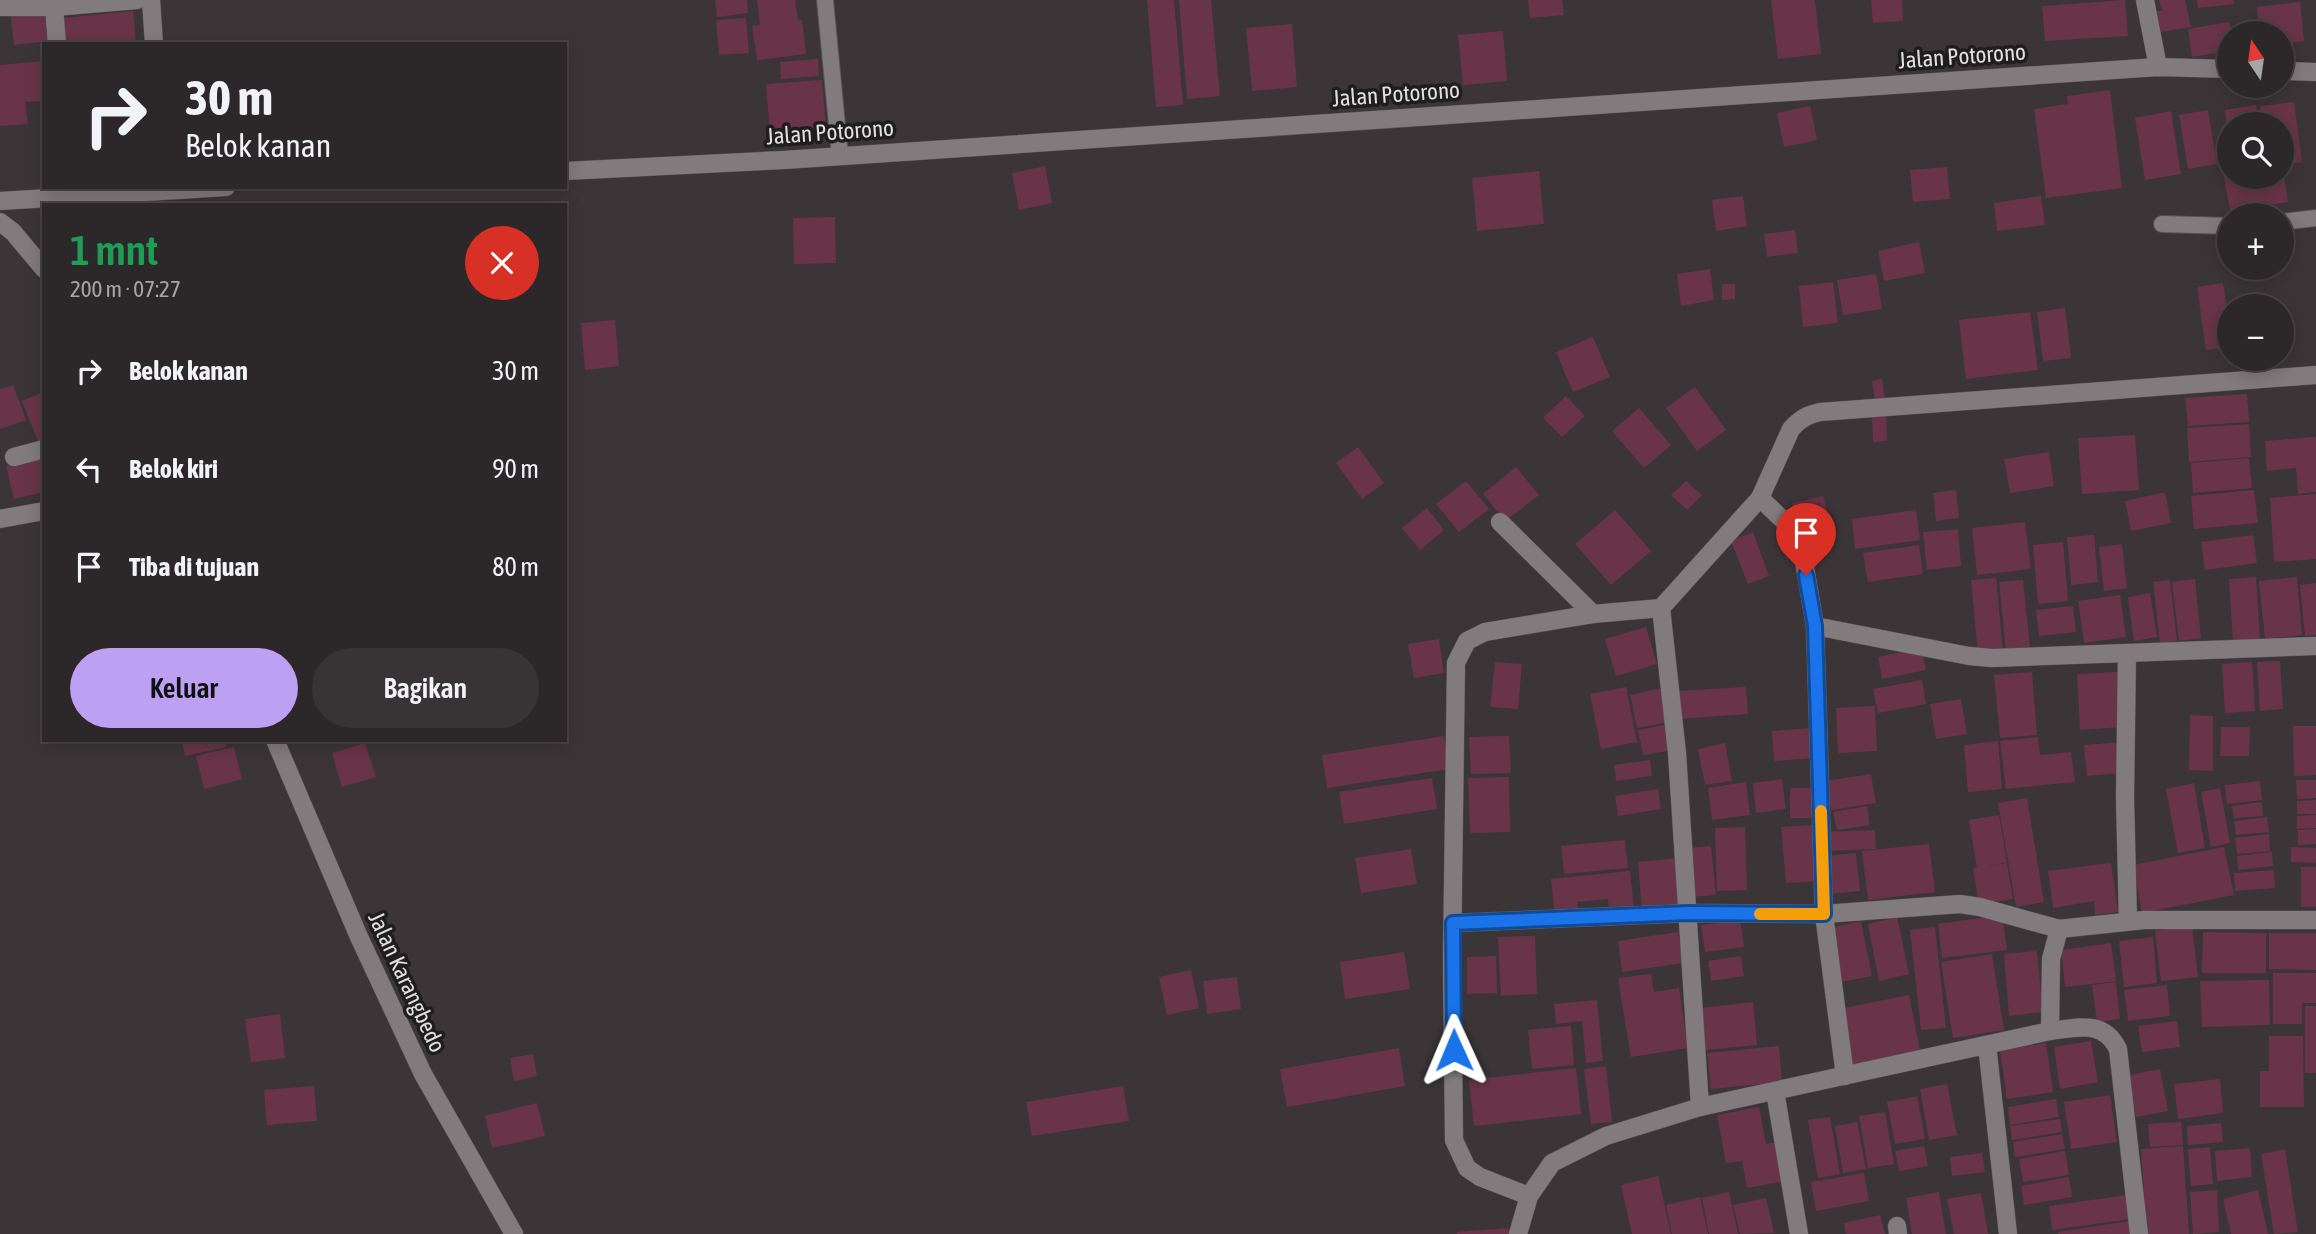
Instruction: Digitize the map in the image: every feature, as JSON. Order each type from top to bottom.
[{"type":"street","points":[[0,7],[54,7],[137,0]]},
{"type":"street","points":[[151,0],[154,42]]},
{"type":"street","points":[[2145,0],[2158,67]]},
{"type":"street","points":[[54,7],[57,42]]},
{"type":"street","name":"Jalan Potorono","points":[[567,171],[840,156],[2158,67],[2217,69]]},
{"type":"street","points":[[2294,71],[2316,72]]},
{"type":"street","points":[[0,201],[70,192],[157,193],[203,189]]},
{"type":"street","points":[[0,222],[13,232],[42,267]]},
{"type":"street","points":[[1529,1196],[1480,1177],[1467,1168],[1454,1140],[1456,663],[1467,641],[1485,632],[1593,614],[1661,608],[1760,498],[1791,429],[1808,415],[2316,375]]},
{"type":"street","points":[[15,457],[42,450]]},
{"type":"street","points":[[1760,498],[1789,526],[1797,538],[1802,550],[1815,626],[1824,914],[1845,1076]]},
{"type":"street","points":[[0,519],[42,512]]},
{"type":"street","points":[[1500,522],[1593,614]]},
{"type":"street","points":[[1661,608],[1689,913],[1700,1107]]},
{"type":"street","points":[[1815,626],[1969,656],[1992,657],[2316,646]]},
{"type":"street","points":[[2127,653],[2125,797],[2128,921]]},
{"type":"street","name":"Jalan Karangbedo","points":[[276,742],[359,937],[423,1074],[514,1234]]},
{"type":"street","points":[[1453,923],[1689,913],[1824,914],[1970,904],[2059,929],[2128,921],[2316,920]]},
{"type":"street","points":[[2050,1031],[2051,959],[2059,929]]},
{"type":"street","points":[[1518,1234],[1529,1196],[1552,1163],[1606,1136],[1700,1107],[2050,1031],[2092,1027],[2104,1031],[2113,1039],[2118,1049],[2139,1234]]},
{"type":"street","points":[[1987,1045],[2008,1234]]},
{"type":"street","points":[[1775,1091],[1799,1234]]},
{"type":"lane","points":[[825,0],[840,156]]},
{"type":"lane","points":[[2294,221],[2316,218]]},
{"type":"lane","points":[[2162,224],[2217,226]]},
{"type":"building","points":[[715,0],[747,0],[748,13],[717,17]]},
{"type":"building","points":[[757,0],[795,0],[798,20],[802,20],[806,54],[757,60],[752,26],[760,25]]},
{"type":"building","points":[[1147,0],[1174,0],[1183,105],[1156,107]]},
{"type":"building","points":[[1179,0],[1211,0],[1220,96],[1187,99]]},
{"type":"building","points":[[1528,0],[1562,0],[1564,15],[1530,18]]},
{"type":"building","points":[[1771,0],[1815,0],[1821,54],[1778,59]]},
{"type":"building","points":[[1871,0],[1902,0],[1903,21],[1873,23]]},
{"type":"building","points":[[2125,0],[2128,36],[2045,41],[2042,6]]},
{"type":"building","points":[[2159,0],[2185,0],[2191,27],[2161,32],[2157,11],[2162,11]]},
{"type":"building","points":[[2197,0],[2233,0],[2234,4],[2198,8]]},
{"type":"building","points":[[2300,2],[2304,41],[2294,42],[2294,21],[2259,21],[2257,7]]},
{"type":"building","points":[[44,8],[48,41],[14,45],[10,11]]},
{"type":"building","points":[[133,11],[136,42],[65,42],[63,18]]},
{"type":"building","points":[[746,18],[749,53],[719,55],[716,20]]},
{"type":"building","points":[[1292,24],[1297,87],[1252,91],[1246,28]]},
{"type":"building","points":[[2217,24],[2217,53],[2192,57],[2188,29]]},
{"type":"building","points":[[1503,31],[1507,81],[1463,85],[1458,35]]},
{"type":"building","points":[[818,59],[819,76],[781,79],[780,62]]},
{"type":"building","points":[[42,61],[42,101],[25,102],[28,124],[0,126],[0,65]]},
{"type":"building","points":[[822,80],[826,129],[770,134],[766,84]]},
{"type":"building","points":[[2110,90],[2122,188],[2046,198],[2034,109],[2068,104],[2067,96]]},
{"type":"building","points":[[2294,102],[2302,162],[2294,163],[2294,112],[2261,112],[2260,106]]},
{"type":"building","points":[[2256,105],[2257,112],[2225,112]]},
{"type":"building","points":[[1810,106],[1817,140],[1784,147],[1777,113]]},
{"type":"building","points":[[2208,110],[2217,164],[2188,169],[2179,115]]},
{"type":"building","points":[[2171,111],[2181,174],[2145,180],[2135,118]]},
{"type":"building","points":[[1045,166],[1052,203],[1019,210],[1012,173]]},
{"type":"building","points":[[1947,167],[1950,199],[1913,202],[1910,170]]},
{"type":"building","points":[[1539,171],[1544,224],[1477,231],[1472,178]]},
{"type":"building","points":[[2226,189],[2286,189],[2288,202],[2282,203],[2229,203]]},
{"type":"building","points":[[1743,196],[1747,226],[1716,231],[1712,200]]},
{"type":"building","points":[[2041,196],[2045,225],[1997,231],[1994,203]]},
{"type":"building","points":[[835,217],[836,263],[794,264],[793,218]]},
{"type":"building","points":[[1795,230],[1798,253],[1767,257],[1764,234]]},
{"type":"building","points":[[1919,242],[1925,273],[1884,281],[1878,251]]},
{"type":"building","points":[[1710,269],[1714,300],[1681,306],[1677,274]]},
{"type":"building","points":[[1876,274],[1882,309],[1843,315],[1837,280]]},
{"type":"building","points":[[1833,282],[1838,323],[1803,327],[1799,286]]},
{"type":"building","points":[[2223,283],[2225,294],[2217,294],[2217,349],[2206,350],[2197,287]]},
{"type":"building","points":[[1722,284],[1735,284],[1735,299],[1722,300]]},
{"type":"building","points":[[2065,308],[2071,358],[2043,361],[2037,312]]},
{"type":"building","points":[[2030,312],[2038,370],[1966,379],[1959,320]]},
{"type":"building","points":[[615,320],[619,366],[585,370],[581,323]]},
{"type":"building","points":[[1593,337],[1610,377],[1573,392],[1556,352]]},
{"type":"building","points":[[1882,379],[1885,398],[1875,400],[1872,381]]},
{"type":"building","points":[[13,385],[26,420],[0,429],[0,389]]},
{"type":"building","points":[[1695,387],[1726,430],[1697,451],[1666,408]]},
{"type":"building","points":[[42,393],[42,443],[39,444],[22,401]]},
{"type":"building","points":[[2247,394],[2249,422],[2188,426],[2185,398]]},
{"type":"building","points":[[1566,396],[1585,416],[1562,437],[1543,418]]},
{"type":"building","points":[[1639,408],[1671,445],[1644,468],[1612,431]]},
{"type":"building","points":[[1872,414],[1886,414],[1887,441],[1873,442]]},
{"type":"building","points":[[2249,424],[2251,457],[2189,462],[2187,428]]},
{"type":"building","points":[[2135,435],[2139,490],[2082,494],[2078,438]]},
{"type":"building","points":[[2316,437],[2316,492],[2298,494],[2296,468],[2267,471],[2265,441]]},
{"type":"building","points":[[1358,447],[1384,483],[1362,499],[1336,463]]},
{"type":"building","points":[[2049,452],[2054,486],[2010,493],[2004,459]]},
{"type":"building","points":[[41,458],[42,492],[14,499],[6,466]]},
{"type":"building","points":[[2249,458],[2252,488],[2193,493],[2191,463]]},
{"type":"building","points":[[1516,467],[1539,495],[1505,521],[1483,494]]},
{"type":"building","points":[[1466,481],[1489,509],[1459,532],[1436,504]]},
{"type":"building","points":[[1686,481],[1702,495],[1687,510],[1671,495]]},
{"type":"building","points":[[1956,490],[1959,518],[1936,521],[1933,493]]},
{"type":"building","points":[[2254,490],[2258,523],[2194,529],[2191,496]]},
{"type":"building","points":[[2165,492],[2171,523],[2131,531],[2125,501]]},
{"type":"building","points":[[2316,494],[2316,559],[2274,562],[2270,498]]},
{"type":"building","points":[[1823,496],[1831,527],[1800,535],[1792,503]]},
{"type":"building","points":[[1427,508],[1444,530],[1420,550],[1402,528]]},
{"type":"building","points":[[1615,510],[1651,551],[1611,585],[1575,544]]},
{"type":"building","points":[[1916,510],[1920,540],[1855,549],[1852,519]]},
{"type":"building","points":[[2025,522],[2031,569],[1977,575],[1972,528]]},
{"type":"building","points":[[1958,529],[1961,566],[1927,570],[1923,532]]},
{"type":"building","points":[[1753,532],[1769,576],[1748,584],[1731,541]]},
{"type":"building","points":[[2094,535],[2098,582],[2071,585],[2067,537]]},
{"type":"building","points":[[2253,535],[2257,563],[2205,570],[2201,542]]},
{"type":"building","points":[[2063,542],[2068,601],[2038,604],[2033,545]]},
{"type":"building","points":[[2122,544],[2127,588],[2104,591],[2099,547]]},
{"type":"building","points":[[1919,545],[1923,574],[1868,582],[1863,553]]},
{"type":"building","points":[[2256,577],[2260,640],[2233,642],[2229,579]]},
{"type":"building","points":[[2297,577],[2302,635],[2265,639],[2259,581]]},
{"type":"building","points":[[1996,578],[2003,652],[1978,655],[1971,580]]},
{"type":"building","points":[[2195,579],[2201,638],[2179,641],[2172,582]]},
{"type":"building","points":[[2023,580],[2030,647],[2006,650],[1999,582]]},
{"type":"building","points":[[2170,580],[2177,641],[2160,643],[2153,582]]},
{"type":"building","points":[[2316,583],[2316,635],[2305,636],[2300,585]]},
{"type":"building","points":[[2150,593],[2157,637],[2134,641],[2128,597]]},
{"type":"building","points":[[2120,595],[2126,637],[2084,643],[2078,601]]},
{"type":"building","points":[[2073,606],[2076,632],[2039,636],[2036,610]]},
{"type":"building","points":[[1646,627],[1657,664],[1616,676],[1605,639]]},
{"type":"building","points":[[1439,639],[1444,673],[1414,678],[1408,644]]},
{"type":"building","points":[[1921,648],[1926,670],[1882,679],[1878,657]]},
{"type":"building","points":[[2280,661],[2283,709],[2260,711],[2257,662]]},
{"type":"building","points":[[1495,662],[1522,664],[1518,709],[1490,707]]},
{"type":"building","points":[[2252,662],[2255,711],[2225,713],[2222,664]]},
{"type":"building","points":[[2032,672],[2037,735],[2000,738],[1994,675]]},
{"type":"building","points":[[2118,672],[2121,727],[2080,730],[2077,674]]},
{"type":"building","points":[[1922,680],[1926,704],[1878,713],[1873,689]]},
{"type":"building","points":[[1626,687],[1637,742],[1601,749],[1590,694]]},
{"type":"building","points":[[1746,687],[1748,714],[1677,719],[1676,691]]},
{"type":"building","points":[[1662,688],[1669,722],[1637,728],[1630,695]]},
{"type":"building","points":[[1961,699],[1967,734],[1936,739],[1930,704]]},
{"type":"building","points":[[1875,706],[1877,751],[1838,753],[1836,708]]},
{"type":"building","points":[[2190,715],[2213,716],[2213,771],[2189,770]]},
{"type":"building","points":[[1669,724],[1674,750],[1643,755],[1638,730]]},
{"type":"building","points":[[2293,726],[2316,726],[2316,775],[2294,776]]},
{"type":"building","points":[[2221,727],[2250,727],[2249,756],[2220,756]]},
{"type":"building","points":[[1812,728],[1814,758],[1774,761],[1772,731]]},
{"type":"building","points":[[1444,736],[1449,769],[1327,788],[1322,755]]},
{"type":"building","points":[[1509,736],[1511,773],[1471,774],[1469,737]]},
{"type":"building","points":[[2038,737],[2040,755],[2071,752],[2075,782],[2006,789],[2000,741]]},
{"type":"building","points":[[1998,741],[2002,789],[1968,792],[1964,745]]},
{"type":"building","points":[[182,742],[225,742],[226,747],[185,756]]},
{"type":"building","points":[[2121,742],[2124,773],[2087,776],[2084,745]]},
{"type":"building","points":[[365,743],[376,777],[342,787],[332,753]]},
{"type":"building","points":[[1725,743],[1732,781],[1705,785],[1698,749]]},
{"type":"building","points":[[234,747],[242,779],[204,789],[196,756]]},
{"type":"building","points":[[1650,760],[1652,776],[1616,781],[1614,765]]},
{"type":"building","points":[[1871,774],[1876,803],[1831,810],[1826,781]]},
{"type":"building","points":[[1509,777],[1510,832],[1470,833],[1468,778]]},
{"type":"building","points":[[1432,778],[1437,809],[1344,824],[1339,792]]},
{"type":"building","points":[[1782,779],[1786,809],[1756,813],[1753,783]]},
{"type":"building","points":[[2296,780],[2316,780],[2316,798],[2297,799]]},
{"type":"building","points":[[2260,781],[2262,800],[2227,804],[2225,785]]},
{"type":"building","points":[[1746,782],[1750,815],[1712,820],[1708,788]]},
{"type":"building","points":[[2194,783],[2205,848],[2178,853],[2166,789]]},
{"type":"building","points":[[1790,788],[1818,788],[1818,818],[1790,818]]},
{"type":"building","points":[[2220,788],[2230,843],[2211,847],[2201,792]]},
{"type":"building","points":[[1658,789],[1661,809],[1618,816],[1615,796]]},
{"type":"building","points":[[2027,798],[2044,902],[2016,907],[1998,803]]},
{"type":"building","points":[[2316,800],[2316,814],[2297,814],[2297,801]]},
{"type":"building","points":[[2262,802],[2263,816],[2234,818],[2232,806]]},
{"type":"building","points":[[1867,806],[1870,825],[1837,830],[1833,812]]},
{"type":"building","points":[[1999,815],[2007,862],[1984,867],[2007,863],[2013,899],[1979,904],[1973,868],[1977,868],[1969,820]]},
{"type":"building","points":[[2316,815],[2316,828],[2297,829],[2297,816]]},
{"type":"building","points":[[2267,817],[2269,832],[2236,835],[2234,821]]},
{"type":"building","points":[[1814,825],[1818,881],[1786,883],[1781,827]]},
{"type":"building","points":[[1745,827],[1747,890],[1717,891],[1715,828]]},
{"type":"building","points":[[2316,829],[2316,844],[2298,845],[2298,830]]},
{"type":"building","points":[[1875,830],[1876,849],[1827,851],[1826,832]]},
{"type":"building","points":[[2269,834],[2270,851],[2237,854],[2235,838]]},
{"type":"building","points":[[1625,840],[1628,868],[1564,874],[1561,846]]},
{"type":"building","points":[[1929,844],[1935,892],[1868,900],[1862,851]]},
{"type":"building","points":[[1711,846],[1716,895],[1691,897],[1686,848]]},
{"type":"building","points":[[2224,847],[2234,895],[2142,913],[2133,865]]},
{"type":"building","points":[[2291,847],[2316,848],[2316,863],[2291,862]]},
{"type":"building","points":[[1411,849],[1417,884],[1361,893],[1355,858]]},
{"type":"building","points":[[2272,852],[2273,866],[2238,870],[2237,856]]},
{"type":"building","points":[[1856,853],[1860,891],[1829,894],[1826,856]]},
{"type":"building","points":[[1679,858],[1683,907],[1642,911],[1638,862]]},
{"type":"building","points":[[2111,863],[2118,912],[2095,915],[2094,901],[2053,908],[2048,871]]},
{"type":"building","points":[[2301,867],[2316,867],[2316,907],[2301,907]]},
{"type":"building","points":[[2274,870],[2275,888],[2235,891],[2234,873]]},
{"type":"building","points":[[1630,871],[1634,908],[1609,911],[1608,899],[1577,902],[1578,913],[1555,915],[1551,879]]},
{"type":"building","points":[[2002,915],[2007,950],[1942,958],[1938,924]]},
{"type":"building","points":[[1897,917],[1909,974],[1879,981],[1868,924]]},
{"type":"building","points":[[1740,920],[1744,947],[1705,952],[1701,925]]},
{"type":"building","points":[[1861,921],[1872,976],[1841,982],[1830,928]]},
{"type":"building","points":[[2192,926],[2198,977],[2161,981],[2155,931]]},
{"type":"building","points":[[1935,927],[1946,1028],[1921,1030],[1910,930]]},
{"type":"building","points":[[1678,932],[1683,963],[1622,972],[1618,941]]},
{"type":"building","points":[[2203,932],[2266,933],[2266,973],[2202,973]]},
{"type":"building","points":[[2269,933],[2316,933],[2316,970],[2269,969]]},
{"type":"building","points":[[1535,936],[1537,994],[1501,996],[1498,937]]},
{"type":"building","points":[[2153,937],[2157,983],[2124,987],[2119,941]]},
{"type":"building","points":[[2111,943],[2116,981],[2065,987],[2061,950]]},
{"type":"building","points":[[2037,951],[2043,1012],[2009,1016],[2004,954]]},
{"type":"building","points":[[1404,952],[1410,989],[1345,999],[1340,962]]},
{"type":"building","points":[[1992,954],[2004,1030],[1953,1038],[1941,962]]},
{"type":"building","points":[[1496,956],[1497,993],[1467,994],[1467,957]]},
{"type":"building","points":[[1741,956],[1744,976],[1711,981],[1708,961]]},
{"type":"building","points":[[1191,970],[1199,1008],[1167,1015],[1159,977]]},
{"type":"building","points":[[2273,973],[2316,973],[2316,1003],[2302,1003],[2302,1024],[2273,1024]]},
{"type":"building","points":[[1651,974],[1654,992],[1679,988],[1688,1048],[1631,1057],[1618,978]]},
{"type":"building","points":[[1237,977],[1241,1009],[1207,1014],[1203,981]]},
{"type":"building","points":[[2269,980],[2270,1025],[2202,1027],[2200,981]]},
{"type":"building","points":[[2116,982],[2120,1019],[2097,1022],[2092,985]]},
{"type":"building","points":[[2167,985],[2170,1016],[2128,1021],[2124,990]]},
{"type":"building","points":[[1909,995],[1921,1055],[1851,1068],[1839,1009]]},
{"type":"building","points":[[1597,1000],[1603,1061],[1586,1063],[1582,1021],[1556,1024],[1554,1004]]},
{"type":"building","points":[[1753,1002],[1757,1045],[1705,1050],[1701,1008]]},
{"type":"building","points":[[2305,1006],[2316,1006],[2316,1073],[2305,1073]]},
{"type":"building","points":[[280,1014],[285,1058],[251,1062],[245,1019]]},
{"type":"building","points":[[2177,1021],[2180,1047],[2142,1052],[2138,1026]]},
{"type":"building","points":[[1571,1026],[1574,1065],[1532,1069],[1528,1030]]},
{"type":"building","points":[[2269,1036],[2303,1036],[2304,1107],[2260,1107],[2260,1071],[2269,1071]]},
{"type":"building","points":[[2091,1041],[2098,1082],[2060,1089],[2054,1047]]},
{"type":"building","points":[[2046,1043],[2053,1092],[2007,1099],[2000,1050]]},
{"type":"building","points":[[1779,1046],[1782,1082],[1711,1089],[1707,1053]]},
{"type":"building","points":[[1399,1048],[1405,1086],[1287,1107],[1280,1069]]},
{"type":"building","points":[[533,1054],[537,1076],[514,1081],[510,1058]]},
{"type":"building","points":[[1606,1066],[1612,1122],[1591,1124],[1584,1069]]},
{"type":"building","points":[[1576,1068],[1581,1114],[1474,1126],[1469,1080]]},
{"type":"building","points":[[2160,1069],[2168,1111],[2136,1117],[2129,1075]]},
{"type":"building","points":[[2220,1079],[2223,1113],[2178,1119],[2174,1084]]},
{"type":"building","points":[[1947,1084],[1957,1135],[1929,1140],[1920,1089]]},
{"type":"building","points":[[314,1086],[317,1121],[267,1125],[264,1090]]},
{"type":"building","points":[[1123,1086],[1129,1121],[1032,1136],[1026,1102]]},
{"type":"building","points":[[2110,1095],[2117,1142],[2071,1149],[2064,1102]]},
{"type":"building","points":[[1917,1096],[1925,1139],[1895,1144],[1887,1102]]},
{"type":"building","points":[[2056,1099],[2059,1117],[2010,1125],[2008,1107]]},
{"type":"building","points":[[537,1103],[545,1136],[492,1148],[485,1116]]},
{"type":"building","points":[[1759,1107],[1766,1144],[1777,1142],[1785,1181],[1747,1188],[1742,1161],[1726,1163],[1717,1115]]},
{"type":"building","points":[[1885,1112],[1894,1164],[1868,1168],[1859,1116]]},
{"type":"building","points":[[1830,1117],[1840,1174],[1818,1178],[1808,1120]]},
{"type":"building","points":[[2060,1119],[2062,1132],[2012,1140],[2010,1126]]},
{"type":"building","points":[[1857,1122],[1866,1169],[1843,1173],[1835,1126]]},
{"type":"building","points":[[2181,1122],[2183,1145],[2150,1147],[2148,1124]]},
{"type":"building","points":[[2221,1123],[2223,1142],[2188,1145],[2187,1126]]},
{"type":"building","points":[[2062,1134],[2065,1149],[2015,1157],[2013,1142]]},
{"type":"building","points":[[1924,1146],[1928,1166],[1899,1171],[1895,1151]]},
{"type":"building","points":[[2183,1146],[2189,1234],[2147,1234],[2141,1149]]},
{"type":"building","points":[[2210,1147],[2213,1184],[2191,1186],[2188,1149]]},
{"type":"building","points":[[2250,1148],[2252,1177],[2217,1181],[2215,1151]]},
{"type":"building","points":[[2285,1149],[2298,1232],[2274,1234],[2261,1154]]},
{"type":"building","points":[[2065,1151],[2069,1175],[2023,1182],[2019,1159]]},
{"type":"building","points":[[1982,1153],[1985,1172],[1952,1176],[1950,1157]]},
{"type":"building","points":[[1864,1173],[1869,1201],[1816,1211],[1811,1182]]},
{"type":"building","points":[[1658,1176],[1671,1234],[1632,1234],[1621,1185]]},
{"type":"building","points":[[2069,1177],[2072,1197],[2024,1205],[2021,1186]]},
{"type":"building","points":[[2217,1190],[2219,1232],[2193,1234],[2190,1192]]},
{"type":"building","points":[[2258,1190],[2268,1234],[2231,1234],[2223,1199]]},
{"type":"building","points":[[1729,1192],[1738,1234],[1709,1234],[1702,1198]]},
{"type":"building","points":[[1939,1192],[1946,1234],[1912,1234],[1906,1198]]},
{"type":"building","points":[[1981,1193],[1988,1234],[1954,1234],[1947,1199]]},
{"type":"building","points":[[2127,1195],[2131,1219],[2052,1230],[2049,1206]]},
{"type":"building","points":[[1700,1197],[1708,1234],[1672,1234],[1666,1205]]},
{"type":"building","points":[[1766,1198],[1774,1233],[1740,1234],[1733,1205]]},
{"type":"building","points":[[1880,1215],[1885,1234],[1846,1234],[1844,1223]]},
{"type":"building","points":[[2130,1221],[2132,1234],[2058,1234],[2058,1232]]},
{"type":"building","points":[[1508,1228],[1509,1234],[1457,1234],[1457,1232]]},
{"type":"slow traffic","points":[[1760,914],[1824,914],[1821,811]]},
{"type":"route","points":[[1454,1050],[1453,923],[1689,913],[1824,914],[1815,626],[1806,575]]}]
